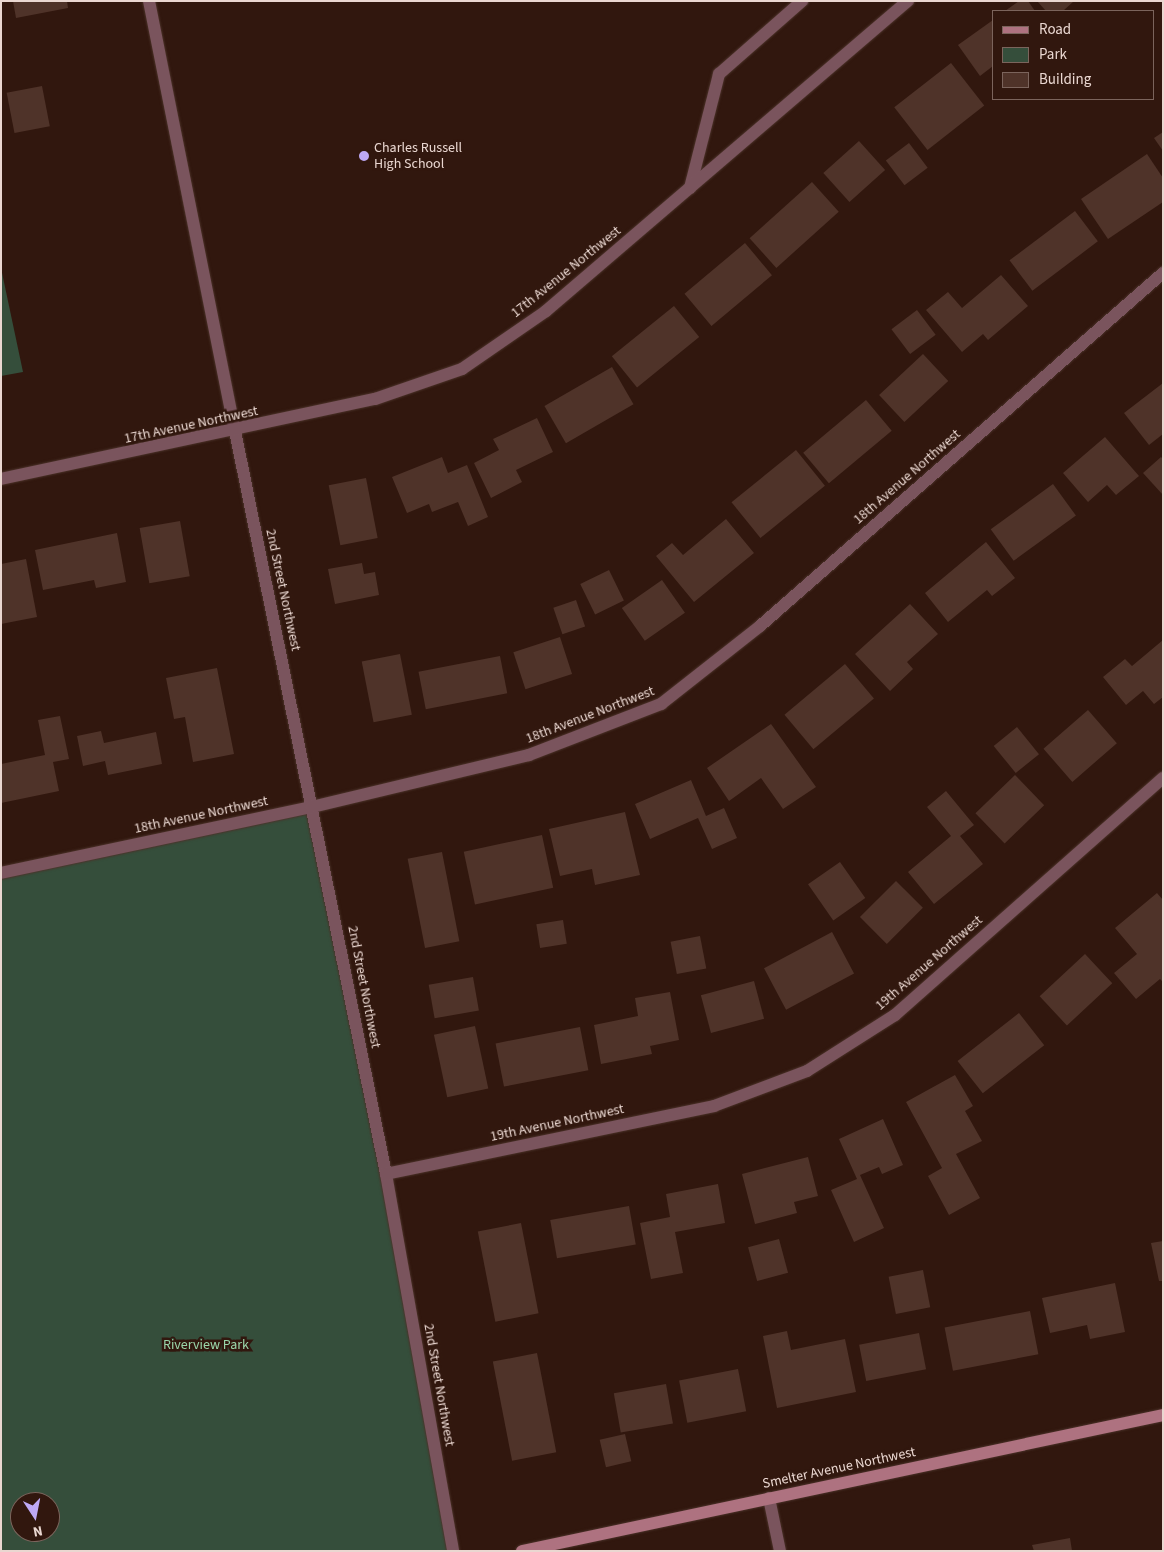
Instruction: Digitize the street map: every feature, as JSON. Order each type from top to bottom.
[{"type":"street","name":"2nd Street Northwest","points":[[149,1],[386,1174],[453,1551]]},
{"type":"street","points":[[690,188],[719,74],[802,1]]},
{"type":"street","name":"17th Avenue Northwest","points":[[1,479],[375,400],[462,369],[546,311],[908,1]]},
{"type":"street","name":"18th Avenue Northwest","points":[[1,873],[312,807],[529,755],[661,704],[760,626],[1163,273]]},
{"type":"street","name":"19th Avenue Northwest","points":[[386,1174],[714,1106],[806,1071],[895,1015],[1163,778]]},
{"type":"street","name":"Smelter Avenue Northwest","points":[[522,1551],[1163,1415]]},
{"type":"street","points":[[769,1498],[780,1551]]},
{"type":"green space","points":[[1,268],[23,372],[1,376]]},
{"type":"green space","name":"Riverview Park","points":[[312,807],[453,1551],[1,1551],[1,873]]},
{"type":"building","points":[[13,1],[67,1],[68,8],[16,18]]},
{"type":"building","points":[[1019,1],[1028,1],[1034,10],[1006,10]]},
{"type":"building","points":[[1037,1],[1074,1],[1064,10],[1045,10]]},
{"type":"building","points":[[992,21],[992,67],[980,76],[958,45]]},
{"type":"building","points":[[951,63],[984,106],[928,150],[894,107]]},
{"type":"building","points":[[42,86],[50,126],[14,133],[7,93]]},
{"type":"building","points":[[1163,132],[1163,151],[1154,138]]},
{"type":"building","points":[[859,141],[885,170],[849,202],[823,173]]},
{"type":"building","points":[[909,143],[928,168],[904,185],[886,160]]},
{"type":"building","points":[[1147,154],[1163,178],[1163,202],[1108,239],[1081,199]]},
{"type":"building","points":[[812,182],[839,212],[776,268],[750,238]]},
{"type":"building","points":[[1075,211],[1098,241],[1032,291],[1010,260]]},
{"type":"building","points":[[745,243],[772,275],[711,326],[684,294]]},
{"type":"building","points":[[1001,275],[1028,306],[988,340],[983,334],[962,352],[926,310],[948,292],[962,308]]},
{"type":"building","points":[[674,306],[699,337],[637,387],[612,356]]},
{"type":"building","points":[[917,310],[936,335],[910,354],[891,329]]},
{"type":"building","points":[[923,354],[948,381],[904,422],[879,395]]},
{"type":"building","points":[[612,367],[634,404],[566,443],[544,406]]},
{"type":"building","points":[[1163,383],[1163,434],[1149,445],[1124,413]]},
{"type":"building","points":[[866,400],[892,431],[829,483],[803,453]]},
{"type":"building","points":[[537,418],[553,452],[516,470],[522,482],[491,498],[474,463],[499,450],[493,439]]},
{"type":"building","points":[[1105,437],[1139,476],[1116,495],[1107,485],[1088,502],[1063,473]]},
{"type":"building","points":[[796,450],[825,486],[760,538],[731,502]]},
{"type":"building","points":[[442,457],[448,473],[467,465],[488,517],[468,526],[458,502],[432,512],[429,504],[407,513],[392,477]]},
{"type":"building","points":[[1161,457],[1163,459],[1163,495],[1143,473]]},
{"type":"building","points":[[366,478],[378,538],[340,545],[329,485]]},
{"type":"building","points":[[1053,484],[1076,516],[1014,561],[991,529]]},
{"type":"building","points":[[726,519],[754,553],[694,602],[656,556],[672,543],[683,555]]},
{"type":"building","points":[[180,521],[190,576],[149,583],[140,528]]},
{"type":"building","points":[[117,533],[126,582],[96,588],[94,580],[43,590],[35,550]]},
{"type":"building","points":[[986,542],[1015,578],[992,596],[987,590],[948,622],[925,593]]},
{"type":"building","points":[[26,559],[37,617],[1,624],[1,564]]},
{"type":"building","points":[[362,563],[364,574],[375,572],[379,595],[335,604],[328,569]]},
{"type":"building","points":[[609,570],[624,601],[595,615],[580,584]]},
{"type":"building","points":[[662,580],[685,613],[645,641],[622,608]]},
{"type":"building","points":[[576,600],[585,626],[562,634],[553,608]]},
{"type":"building","points":[[910,604],[938,634],[907,662],[913,669],[890,691],[855,654]]},
{"type":"building","points":[[560,637],[572,674],[525,689],[513,652]]},
{"type":"building","points":[[1163,640],[1163,697],[1154,704],[1143,691],[1126,705],[1103,677],[1125,659],[1132,666]]},
{"type":"building","points":[[400,654],[412,715],[374,722],[362,661]]},
{"type":"building","points":[[500,656],[507,693],[426,709],[419,672]]},
{"type":"building","points":[[845,664],[874,698],[813,749],[784,715]]},
{"type":"building","points":[[217,668],[234,754],[193,762],[185,717],[174,719],[166,678]]},
{"type":"building","points":[[1088,710],[1117,743],[1072,782],[1043,749]]},
{"type":"building","points":[[60,716],[69,759],[53,762],[59,791],[1,803],[1,764],[45,755],[38,720]]},
{"type":"building","points":[[771,724],[816,787],[783,809],[761,778],[729,801],[707,768]]},
{"type":"building","points":[[1017,727],[1039,754],[1016,773],[994,746]]},
{"type":"building","points":[[101,731],[104,743],[156,732],[162,764],[108,775],[105,761],[83,766],[77,736]]},
{"type":"building","points":[[1015,775],[1044,805],[1005,843],[975,813]]},
{"type":"building","points":[[691,780],[706,816],[724,808],[737,838],[712,849],[698,818],[650,839],[635,804]]},
{"type":"building","points":[[946,791],[974,825],[960,836],[983,864],[934,904],[908,872],[951,836],[927,807]]},
{"type":"building","points":[[625,812],[640,875],[595,885],[592,869],[560,876],[549,829]]},
{"type":"building","points":[[542,835],[553,888],[475,904],[464,852]]},
{"type":"building","points":[[442,852],[459,941],[425,948],[408,859]]},
{"type":"building","points":[[840,862],[865,898],[833,920],[808,884]]},
{"type":"building","points":[[896,881],[923,908],[887,944],[860,917]]},
{"type":"building","points":[[1157,893],[1163,900],[1163,982],[1160,979],[1136,999],[1114,973],[1137,954],[1115,928]]},
{"type":"building","points":[[563,920],[567,944],[540,948],[536,924]]},
{"type":"building","points":[[832,932],[854,973],[786,1010],[764,968]]},
{"type":"building","points":[[700,936],[706,968],[677,974],[671,942]]},
{"type":"building","points":[[1085,954],[1112,983],[1067,1026],[1040,996]]},
{"type":"building","points":[[473,977],[479,1010],[435,1018],[429,985]]},
{"type":"building","points":[[754,981],[764,1019],[711,1033],[701,995]]},
{"type":"building","points":[[670,992],[679,1040],[650,1046],[652,1054],[601,1064],[594,1025],[638,1016],[635,998]]},
{"type":"building","points":[[1019,1013],[1044,1045],[983,1093],[958,1061]]},
{"type":"building","points":[[475,1026],[488,1089],[447,1097],[434,1035]]},
{"type":"building","points":[[580,1027],[588,1070],[504,1087],[496,1043]]},
{"type":"building","points":[[955,1075],[973,1106],[965,1111],[982,1141],[956,1154],[980,1198],[949,1215],[928,1176],[942,1168],[906,1102]]},
{"type":"building","points":[[883,1119],[903,1165],[882,1174],[879,1167],[860,1175],[884,1228],[854,1242],[831,1190],[857,1179],[839,1139]]},
{"type":"building","points":[[808,1157],[818,1196],[794,1202],[797,1213],[755,1224],[742,1174]]},
{"type":"building","points":[[718,1184],[725,1223],[675,1232],[683,1273],[651,1279],[640,1223],[670,1217],[666,1194]]},
{"type":"building","points":[[629,1206],[636,1244],[557,1258],[550,1220]]},
{"type":"building","points":[[521,1223],[539,1313],[495,1322],[478,1231]]},
{"type":"building","points":[[779,1239],[788,1273],[757,1281],[748,1247]]},
{"type":"building","points":[[1163,1241],[1163,1281],[1159,1281],[1151,1243]]},
{"type":"building","points":[[923,1270],[930,1307],[896,1314],[889,1277]]},
{"type":"building","points":[[1115,1283],[1125,1332],[1090,1339],[1087,1325],[1050,1333],[1042,1298]]},
{"type":"building","points":[[1030,1311],[1038,1354],[953,1371],[945,1328]]},
{"type":"building","points":[[787,1331],[791,1350],[845,1339],[856,1392],[777,1408],[763,1336]]},
{"type":"building","points":[[919,1333],[926,1369],[866,1381],[859,1345]]},
{"type":"building","points":[[537,1353],[556,1452],[512,1461],[493,1362]]},
{"type":"building","points":[[738,1369],[746,1411],[687,1423],[679,1380]]},
{"type":"building","points":[[666,1384],[673,1423],[621,1433],[614,1393]]},
{"type":"building","points":[[625,1434],[631,1461],[606,1467],[600,1440]]},
{"type":"building","points":[[1070,1538],[1072,1551],[1034,1551],[1032,1545]]},
{"type":"place","name":"Charles Russell High School","points":[[364,156]]}]
